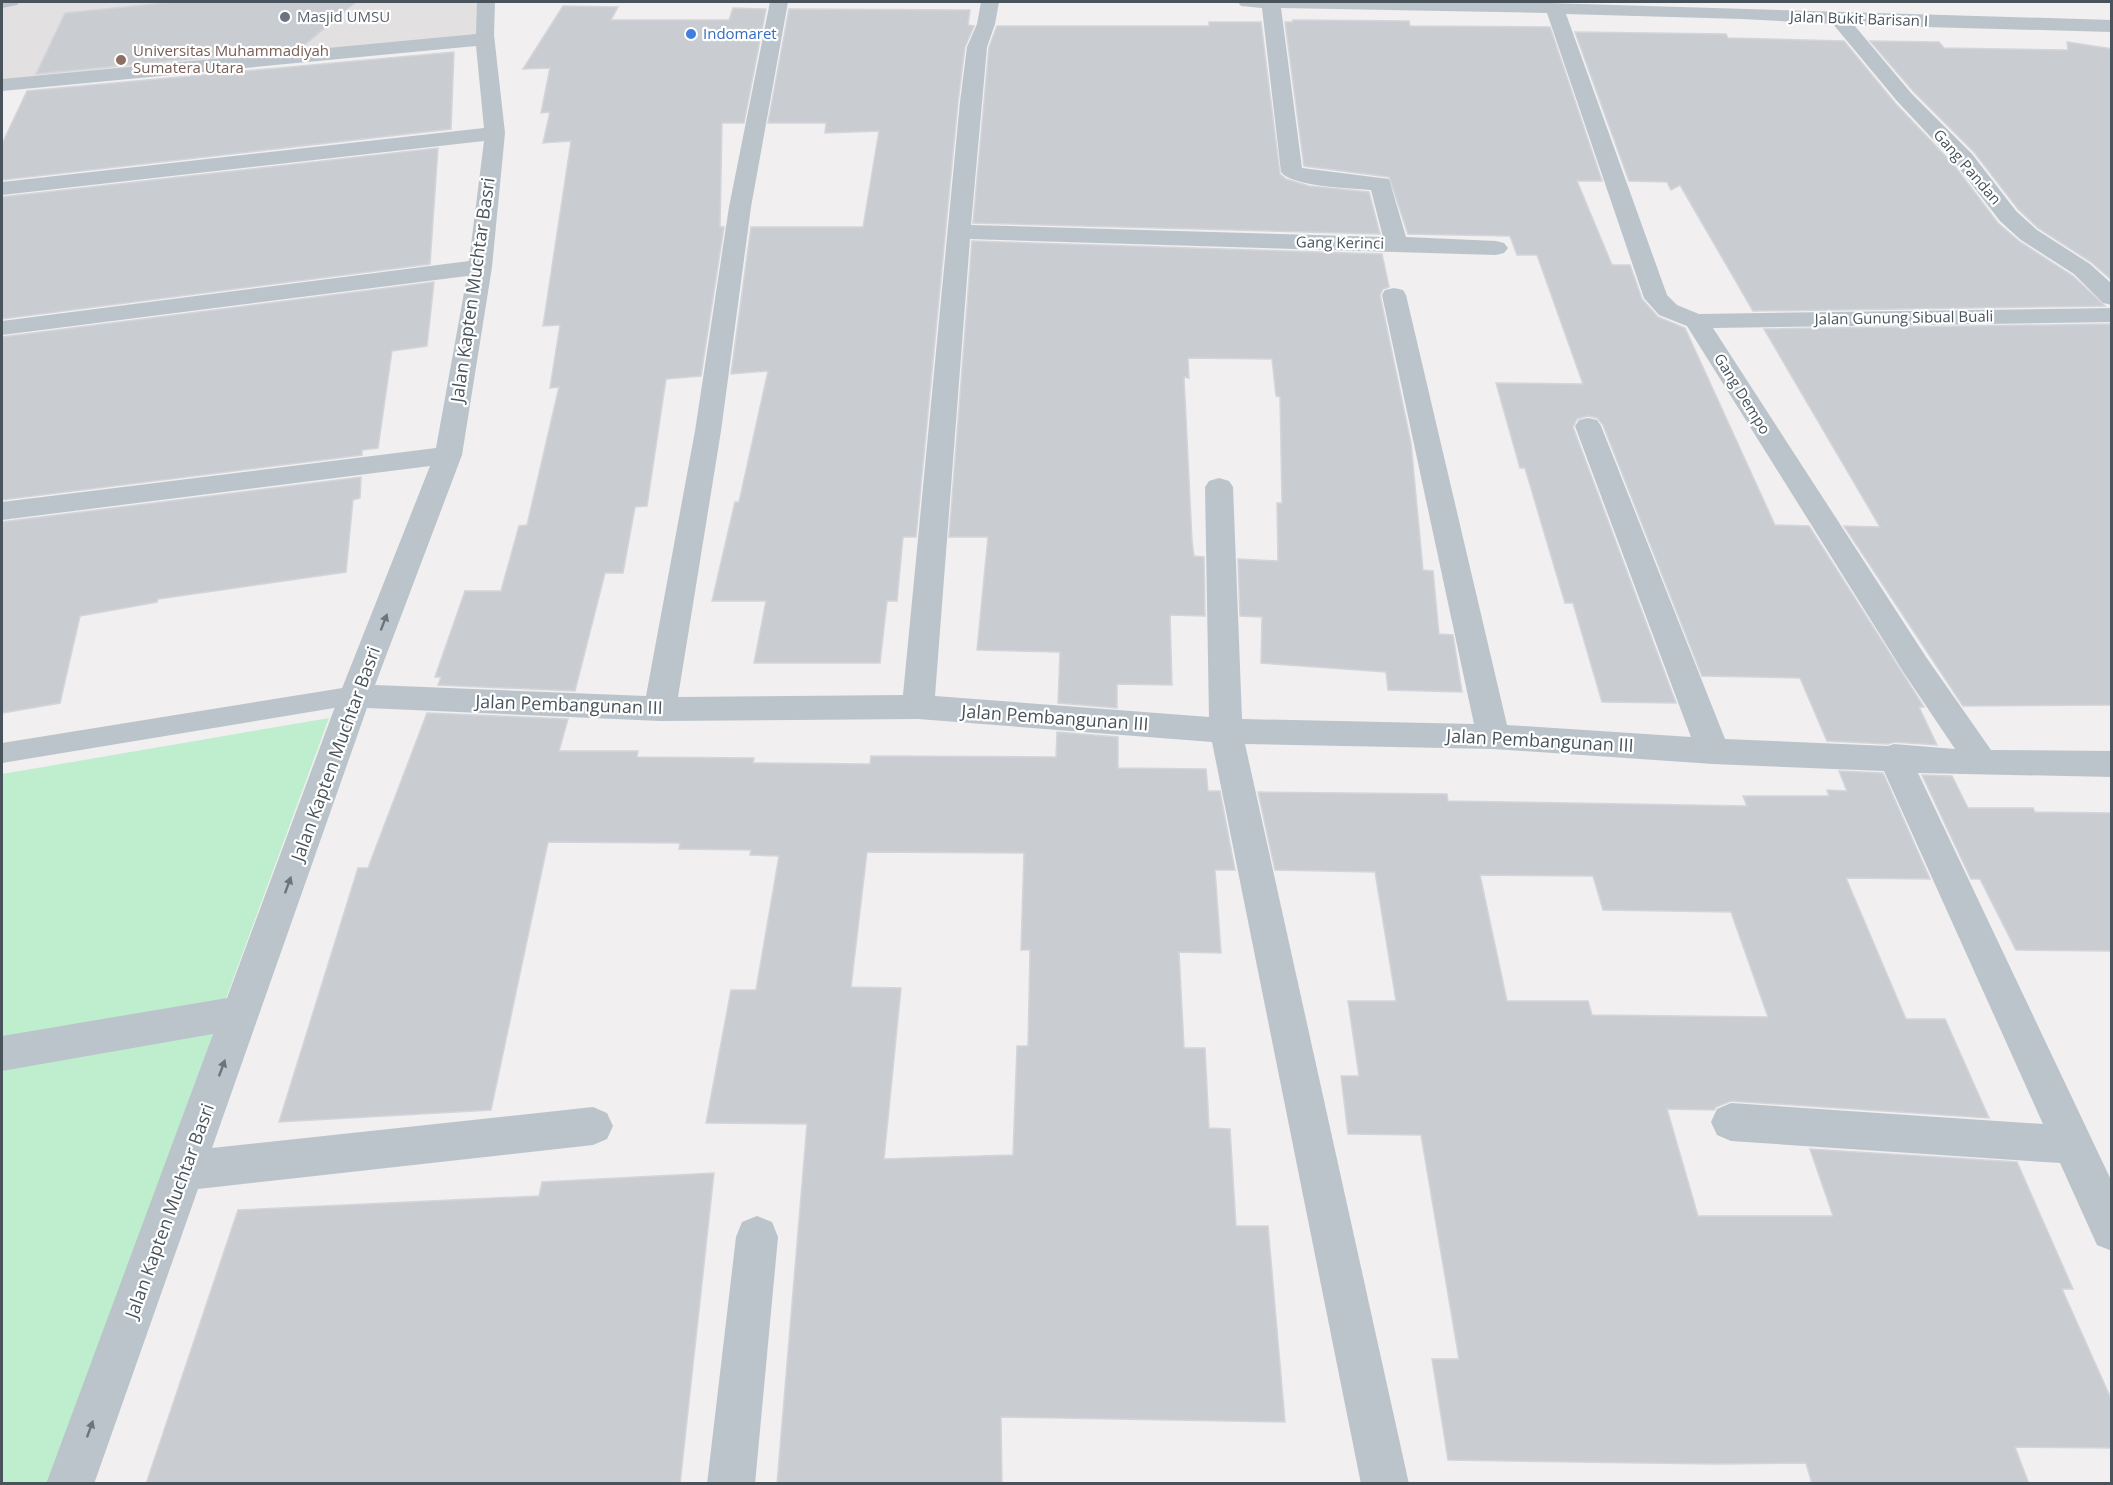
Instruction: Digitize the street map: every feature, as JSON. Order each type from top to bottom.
[{"type":"street","name":"Jalan Kapten Muchtar Basri","points":[[70,1484],[355,696],[448,454],[480,267],[495,133],[486,39],[486,2]]},
{"type":"street","points":[[660,709],[708,431],[740,207],[779,2]]},
{"type":"street","points":[[918,708],[975,63],[990,2]]},
{"type":"street","name":"Jalan Bukit Barisan I","points":[[1247,2],[1472,4],[1555,9],[1738,7],[1839,19],[2112,26]]},
{"type":"street","name":"Gang Kerinci","points":[[960,232],[1396,244],[1381,184],[1303,176],[1292,172],[1271,2]]},
{"type":"street","points":[[1555,9],[1656,298],[1668,310],[1696,321]]},
{"type":"street","points":[[2023,9],[2037,25]]},
{"type":"street","name":"Gang Pandan","points":[[1839,19],[1904,97],[1964,159],[2008,216],[2029,235],[2082,269],[2112,298]]},
{"type":"street","points":[[2,85],[486,39]]},
{"type":"street","points":[[2,188],[495,133]]},
{"type":"street","points":[[1396,244],[1496,248]]},
{"type":"street","points":[[2,328],[480,267]]},
{"type":"street","points":[[1394,295],[1493,737]]},
{"type":"street","name":"Jalan Gunung Sibual Buali","points":[[1696,321],[2112,315]]},
{"type":"street","name":"Gang Dempo","points":[[1696,321],[1915,665],[1982,763]]},
{"type":"street","points":[[1588,426],[1713,751]]},
{"type":"street","points":[[2,510],[381,465],[448,454]]},
{"type":"street","points":[[1219,487],[1226,731],[1385,1484]]},
{"type":"street","name":"Jalan Pembangunan III","points":[[355,696],[660,709],[918,708],[1226,731],[1493,737],[1713,751],[1894,757],[1982,763],[2112,764]]},
{"type":"street","points":[[1894,757],[2112,1230]]},
{"type":"street","points":[[2,1053],[242,1012]]},
{"type":"street","points":[[1731,1122],[2072,1144]]},
{"type":"street","points":[[185,1171],[593,1126]]},
{"type":"street","points":[[730,1484],[757,1236]]},
{"type":"lane","points":[[2,3],[12,2]]},
{"type":"lane","name":"Jalan Pembangunan III","points":[[2,753],[355,696]]},
{"type":"shaded area","name":"Universitas Muhammadiyah Sumatera Utara","points":[[2,2],[478,2],[479,37],[2,83]]},
{"type":"green space","points":[[329,718],[48,1483],[2,1484],[2,774]]},
{"type":"building","points":[[173,2],[356,2],[301,48],[36,74],[65,13]]},
{"type":"building","points":[[563,6],[618,7],[611,20],[729,20],[733,8],[766,9],[744,123],[722,123],[720,227],[724,227],[701,376],[666,379],[647,506],[635,507],[623,573],[605,573],[575,691],[438,685],[441,677],[435,677],[465,591],[501,591],[519,526],[527,525],[559,387],[550,388],[560,325],[543,326],[571,141],[543,143],[550,112],[541,113],[550,68],[523,69]]},
{"type":"building","points":[[789,9],[970,10],[968,25],[974,26],[965,47],[958,102],[916,537],[903,537],[897,601],[887,601],[880,663],[754,663],[766,601],[712,601],[735,502],[739,502],[768,371],[731,374],[751,227],[863,227],[879,131],[825,133],[826,123],[768,123]]},
{"type":"building","points":[[1293,20],[1409,21],[1410,26],[1550,27],[1602,181],[1577,181],[1612,265],[1630,265],[1642,299],[1658,317],[1685,328],[1775,525],[1809,526],[1924,707],[1919,707],[1937,745],[1827,741],[1800,678],[1702,676],[1603,425],[1597,418],[1588,416],[1577,419],[1573,427],[1676,703],[1602,702],[1573,603],[1565,603],[1525,468],[1520,468],[1496,383],[1583,384],[1537,255],[1517,255],[1510,236],[1408,234],[1389,177],[1304,166],[1285,22],[1293,22]]},
{"type":"building","points":[[1209,22],[1261,22],[1280,174],[1286,179],[1309,186],[1369,192],[1380,234],[973,223],[989,47],[997,26],[1209,26]]},
{"type":"building","points":[[1575,32],[1726,34],[1728,38],[1844,41],[1895,103],[1954,165],[1998,223],[2020,242],[2073,276],[2105,306],[1753,311],[1680,185],[1671,190],[1667,182],[1629,181]]},
{"type":"building","points":[[1870,41],[1939,42],[1944,48],[2068,50],[2067,42],[2112,49],[2112,280],[2091,262],[2038,228],[2018,209],[1974,152],[1913,91]]},
{"type":"building","points":[[454,52],[451,129],[2,180],[2,144],[27,91]]},
{"type":"building","points":[[438,148],[430,264],[2,319],[2,197]]},
{"type":"building","points":[[972,241],[1382,254],[1389,287],[1383,289],[1380,295],[1411,443],[1423,570],[1433,571],[1439,634],[1453,635],[1462,692],[1388,690],[1386,672],[1261,663],[1262,617],[1240,616],[1238,559],[1278,561],[1277,503],[1282,503],[1280,397],[1276,396],[1272,359],[1188,358],[1189,378],[1184,377],[1192,541],[1194,556],[1204,557],[1205,616],[1170,615],[1172,685],[1117,684],[1117,708],[1058,703],[1060,652],[977,650],[988,537],[949,537]]},
{"type":"building","points":[[434,282],[427,346],[392,351],[378,448],[362,450],[362,455],[2,500],[2,337]]},
{"type":"building","points":[[2112,324],[2112,705],[1963,706],[1844,526],[1880,527],[1764,329]]},
{"type":"building","points":[[361,477],[360,498],[353,500],[346,572],[158,599],[157,602],[80,616],[60,703],[2,713],[2,522]]},
{"type":"building","points":[[427,713],[568,719],[559,751],[638,751],[637,757],[754,758],[753,763],[870,764],[871,756],[1056,757],[1057,732],[1118,737],[1118,768],[1206,769],[1208,791],[1220,791],[1235,870],[1215,870],[1221,953],[1179,952],[1184,1048],[1205,1048],[1209,1128],[1230,1129],[1236,1226],[1268,1226],[1285,1422],[1001,1417],[1002,1484],[777,1484],[807,1124],[706,1123],[731,990],[756,990],[779,856],[750,855],[751,850],[679,849],[680,843],[548,842],[491,1110],[279,1122],[358,868],[368,868]],"holes":[[[867,852],[1024,853],[1021,950],[1030,950],[1028,1046],[1017,1046],[1013,1155],[884,1159],[901,988],[851,987]]]},
{"type":"building","points":[[1839,771],[1883,773],[1930,879],[1846,878],[1906,1019],[1945,1019],[1989,1118],[1731,1101],[1714,1110],[1667,1109],[1698,1216],[1833,1216],[1810,1149],[2017,1162],[2073,1289],[2062,1289],[2112,1401],[2112,1448],[2015,1447],[2029,1484],[1812,1484],[1806,1463],[1448,1460],[1432,1359],[1459,1359],[1421,1135],[1348,1134],[1341,1076],[1359,1076],[1348,1001],[1396,1001],[1375,872],[1275,870],[1258,792],[1447,794],[1448,801],[1747,806],[1743,796],[1829,796],[1827,790],[1847,791]],"holes":[[[1480,875],[1593,876],[1603,910],[1731,912],[1768,1017],[1592,1015],[1588,1001],[1507,1001]]]},
{"type":"building","points":[[1922,775],[1952,776],[1968,808],[2033,808],[2035,812],[2112,813],[2112,951],[2016,950],[1980,879],[1971,879]]},
{"type":"building","points":[[714,1173],[680,1484],[146,1484],[238,1210],[539,1196],[542,1182]]},
{"type":"place","name":"Masjid UMSU","points":[[285,17]]},
{"type":"place","name":"Indomaret","points":[[691,34]]},
{"type":"place","name":"Universitas Muhammadiyah Sumatera Utara","points":[[121,60]]}]
